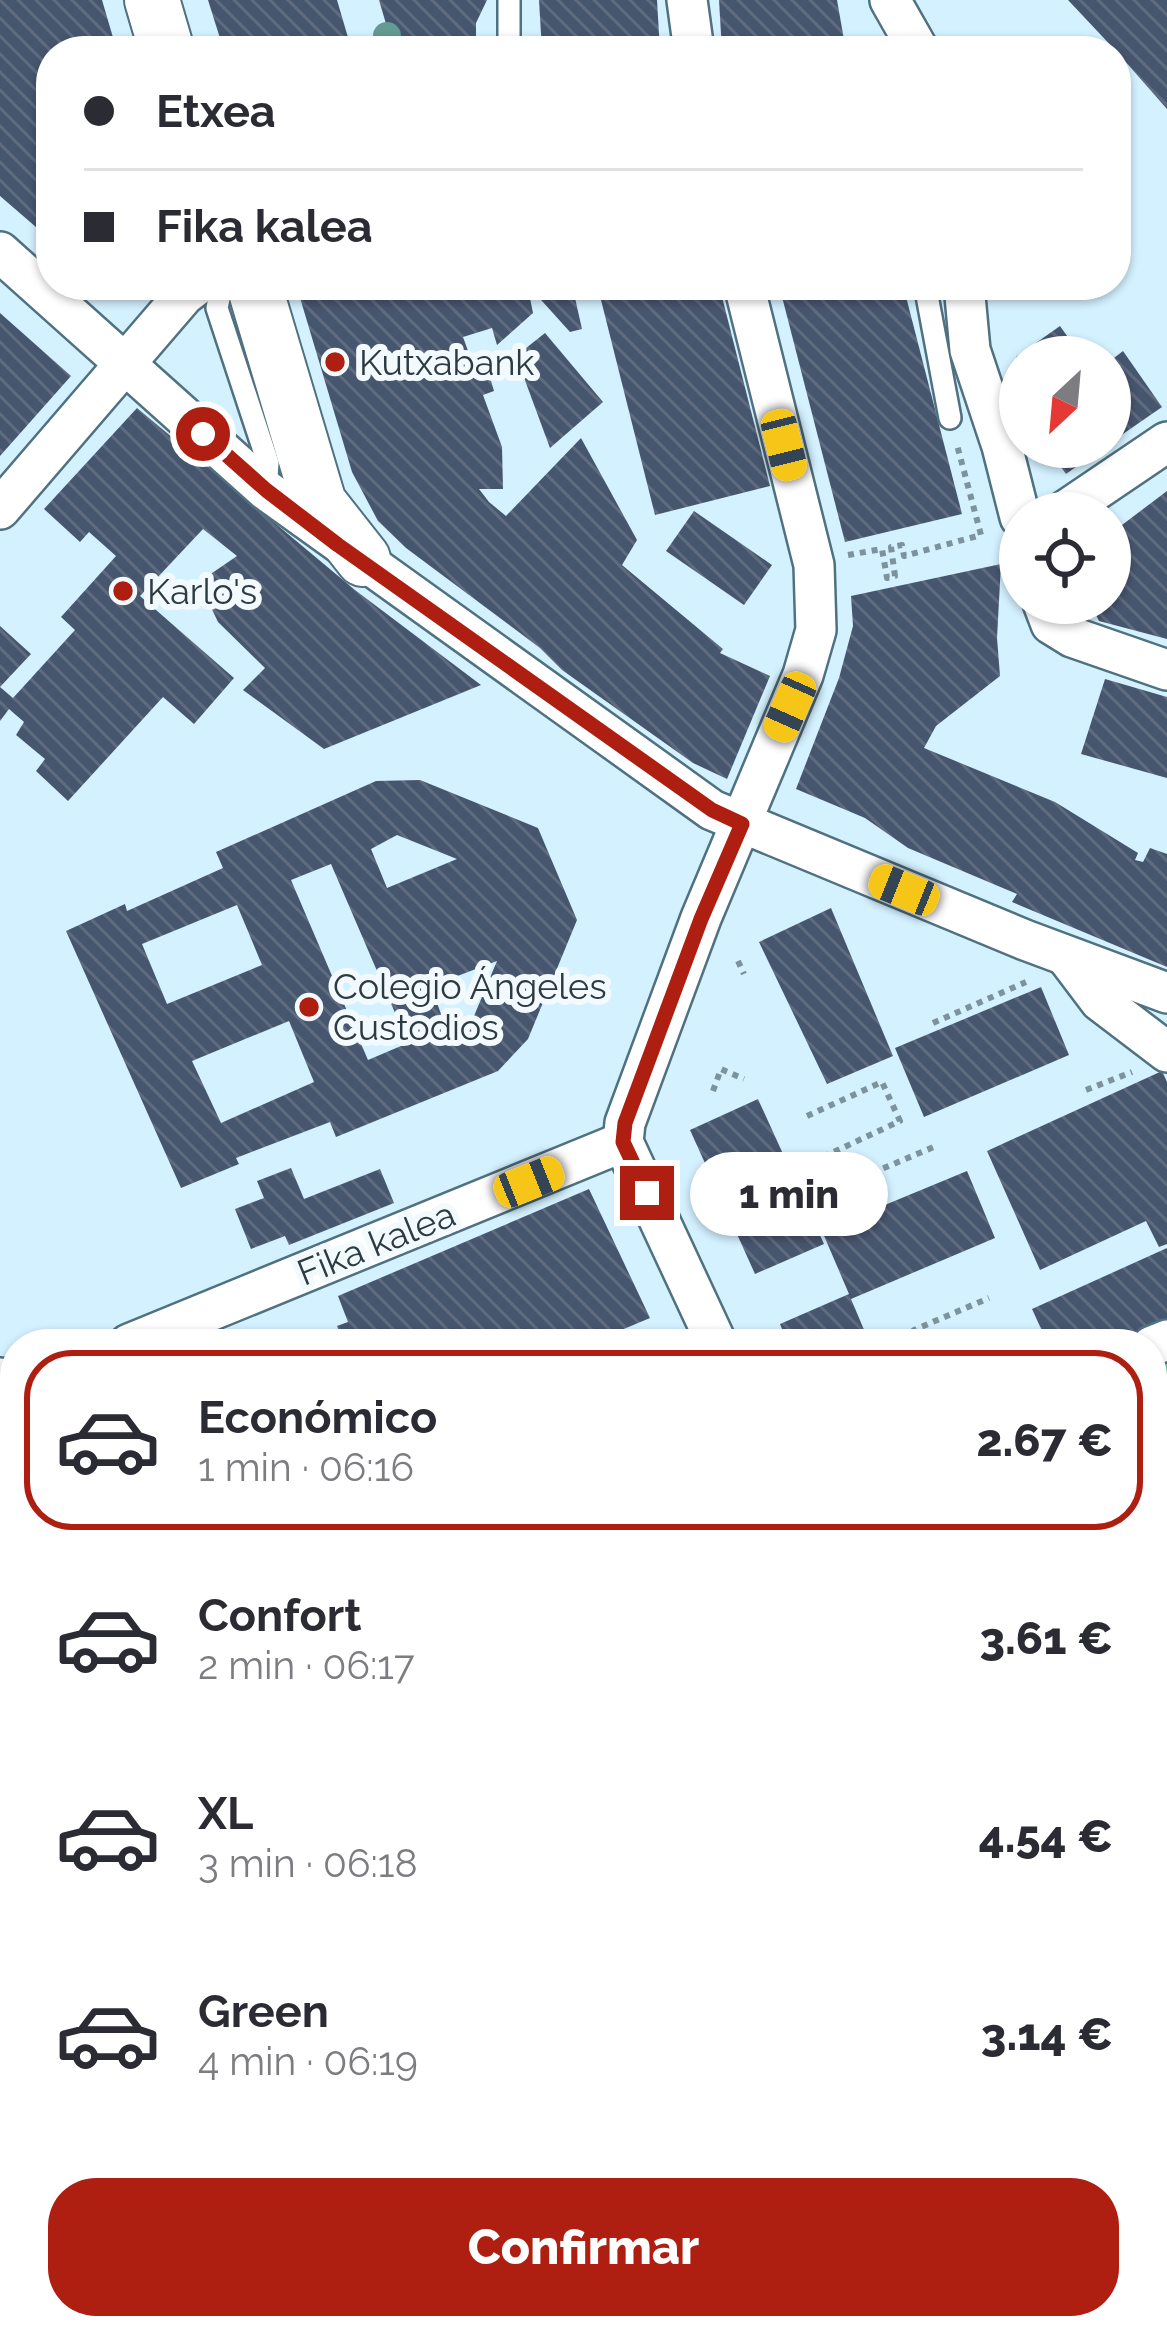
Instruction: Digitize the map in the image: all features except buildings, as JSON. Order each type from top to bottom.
[{"type":"street","points":[[152,0],[163,36]]},
{"type":"street","points":[[687,0],[692,36]]},
{"type":"street","points":[[890,0],[911,36]]},
{"type":"street","points":[[0,252],[36,285]]},
{"type":"street","points":[[53,300],[266,490],[712,810],[1051,967],[1100,1001],[1158,1058]]},
{"type":"street","points":[[0,509],[182,300]]},
{"type":"street","points":[[258,300],[319,503],[363,560]]},
{"type":"street","points":[[709,1329],[623,1142],[625,1123],[701,919],[803,676],[816,630],[814,565],[748,300]]},
{"type":"street","points":[[965,300],[970,350],[1014,492]]},
{"type":"street","points":[[1093,492],[1167,442]]},
{"type":"street","points":[[1052,624],[1072,637],[1167,670]]},
{"type":"street","points":[[1051,967],[1167,993]]},
{"type":"street","name":"Fika kalea","points":[[166,1329],[623,1142]]},
{"type":"lane","points":[[509,0],[509,36]]},
{"type":"lane","points":[[219,300],[217,308],[268,463],[266,490]]},
{"type":"lane","points":[[929,300],[950,418]]},
{"type":"path","points":[[835,557],[882,549],[887,578],[896,576],[891,547],[902,545],[904,556],[981,535],[950,418]]},
{"type":"path","points":[[738,962],[744,974]]},
{"type":"path","points":[[933,1023],[1051,967]]},
{"type":"path","points":[[1086,1090],[1158,1058]]},
{"type":"path","points":[[713,1091],[722,1069],[744,1079]]},
{"type":"path","points":[[807,1116],[882,1082],[900,1121],[825,1156]]},
{"type":"path","points":[[839,1187],[936,1146]]},
{"type":"path","points":[[916,1329],[989,1298]]},
{"type":"place","name":"Kutxabank","points":[[335,362]]},
{"type":"place","name":"Karlo's","points":[[123,591]]},
{"type":"place","name":"Colegio Ángeles Custodios","points":[[309,1007]]},
{"type":"route","points":[[203,434],[338,545],[712,810],[742,824],[625,1123],[623,1142],[647,1193]]}]
